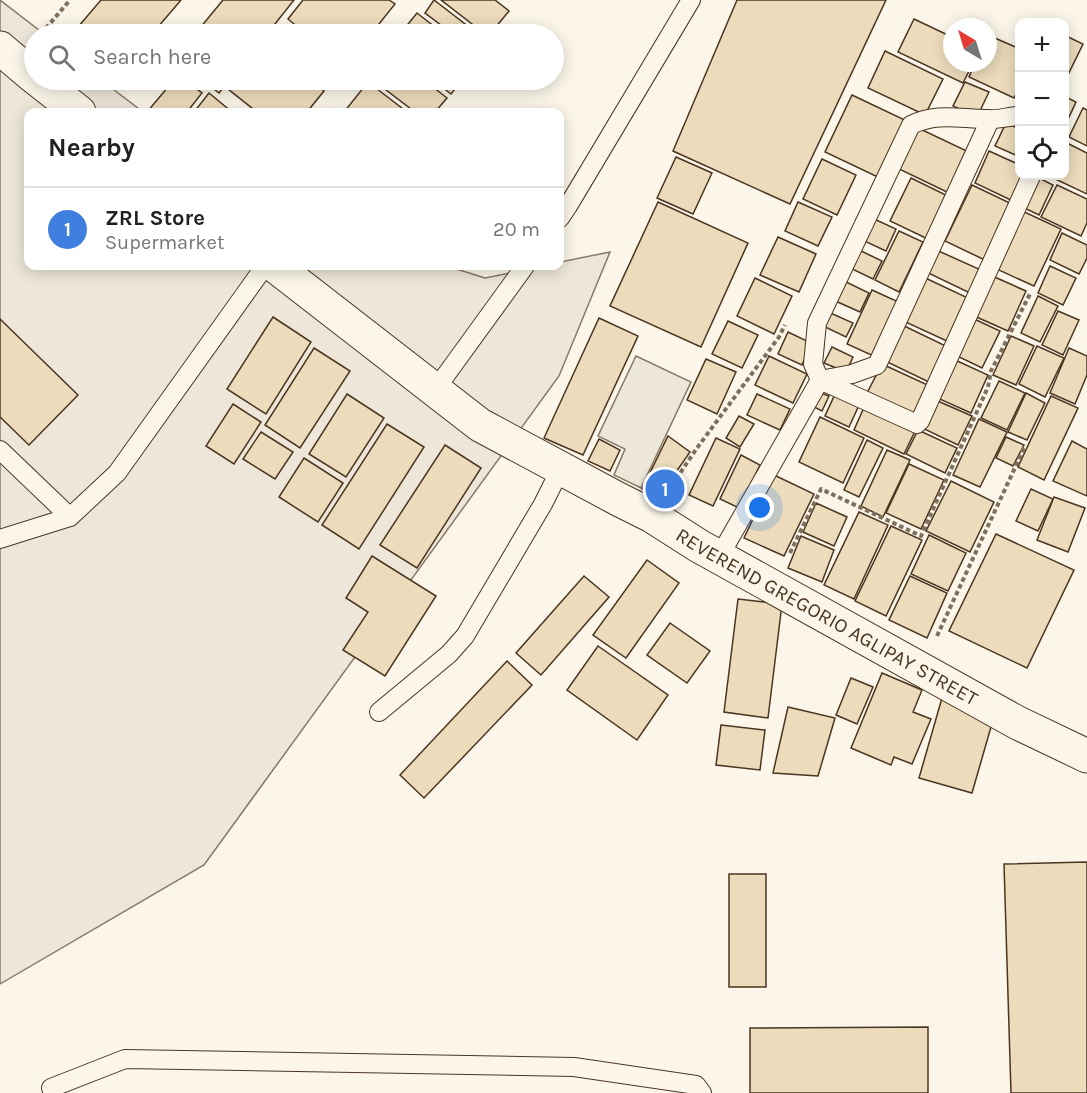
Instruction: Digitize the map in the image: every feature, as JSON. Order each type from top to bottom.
[{"type":"street","points":[[0,48],[24,68]]},
{"type":"street","points":[[51,90],[74,108]]},
{"type":"street","name":"REVEREND GREGORIO AGLIPAY STREET","points":[[280,270],[480,425],[652,516],[719,557],[1017,723],[1087,756]]},
{"type":"lane","points":[[564,212],[691,0]]},
{"type":"lane","points":[[1015,116],[990,120],[947,116],[920,121],[911,126],[817,323],[813,364],[820,380],[916,424],[920,421],[1029,180]]},
{"type":"lane","points":[[719,557],[820,380],[852,374],[877,365],[990,120]]},
{"type":"lane","points":[[0,539],[70,517],[117,473],[262,270]]},
{"type":"lane","points":[[435,390],[522,270]]},
{"type":"lane","points":[[0,450],[70,517]]},
{"type":"lane","points":[[379,712],[449,654],[465,636],[543,504],[561,468]]},
{"type":"lane","points":[[51,1088],[125,1059],[574,1067],[696,1085],[702,1093]]},
{"type":"path","points":[[49,24],[70,0]]},
{"type":"path","points":[[774,588],[821,489],[921,536],[988,387],[991,370],[1031,292]]},
{"type":"path","points":[[652,516],[697,448],[779,337],[790,316]]},
{"type":"path","points":[[922,670],[1025,446]]},
{"type":"shaded area","points":[[0,0],[31,24],[24,24],[24,90],[114,90],[138,108],[24,108],[24,270],[460,270],[485,278],[524,270],[564,270],[564,261],[610,252],[559,376],[204,865],[0,984]]},
{"type":"shaded area","points":[[636,356],[691,382],[641,488],[614,475],[625,449],[598,436]]},
{"type":"building","points":[[101,0],[181,0],[161,24],[81,24]]},
{"type":"building","points":[[223,0],[294,0],[275,24],[203,24]]},
{"type":"building","points":[[303,0],[389,0],[395,4],[379,24],[294,24],[288,19]]},
{"type":"building","points":[[434,0],[465,24],[440,24],[425,13]]},
{"type":"building","points":[[441,0],[495,0],[509,11],[498,24],[472,24]]},
{"type":"building","points":[[737,0],[886,0],[790,204],[673,151]]},
{"type":"building","points":[[417,13],[431,24],[408,24]]},
{"type":"building","points":[[914,19],[943,33],[943,72],[968,72],[963,83],[898,52]]},
{"type":"building","points":[[1069,37],[1083,44],[1069,73]]},
{"type":"building","points":[[997,39],[1015,47],[1014,98],[969,77],[971,72],[997,72]]},
{"type":"building","points":[[885,51],[943,79],[925,115],[868,88]]},
{"type":"building","points":[[965,82],[989,92],[977,117],[953,106]]},
{"type":"building","points":[[166,90],[198,90],[202,93],[190,108],[150,108]]},
{"type":"building","points":[[229,90],[324,91],[310,108],[252,108]]},
{"type":"building","points":[[362,90],[378,90],[402,108],[347,108]]},
{"type":"building","points":[[386,90],[437,90],[447,98],[438,108],[410,108]]},
{"type":"building","points":[[209,93],[227,108],[197,108]]},
{"type":"building","points":[[852,95],[909,122],[882,179],[825,152]]},
{"type":"building","points":[[1069,98],[1076,102],[1069,117]]},
{"type":"building","points":[[1083,108],[1087,110],[1087,146],[1069,137]]},
{"type":"building","points":[[1006,123],[1015,127],[1015,155],[995,146]]},
{"type":"building","points":[[914,126],[971,153],[951,194],[895,167]]},
{"type":"building","points":[[1069,144],[1087,153],[1087,194],[1057,180],[1069,180]]},
{"type":"building","points":[[989,151],[1015,163],[1015,180],[1028,180],[1017,203],[975,183]]},
{"type":"building","points":[[676,157],[712,173],[693,214],[657,198]]},
{"type":"building","points":[[822,159],[856,175],[837,215],[803,199]]},
{"type":"building","points":[[911,178],[952,198],[932,241],[890,221]]},
{"type":"building","points":[[1033,180],[1043,180],[1053,185],[1039,215],[1020,206]]},
{"type":"building","points":[[972,185],[1014,205],[987,261],[945,241]]},
{"type":"building","points":[[1057,185],[1087,199],[1087,223],[1081,236],[1041,217]]},
{"type":"building","points":[[658,202],[748,243],[701,347],[610,306]]},
{"type":"building","points":[[798,202],[832,217],[818,246],[785,231]]},
{"type":"building","points":[[1018,209],[1061,229],[1034,286],[990,266]]},
{"type":"building","points":[[872,218],[896,229],[886,251],[862,240]]},
{"type":"building","points":[[899,231],[923,242],[899,292],[875,280]]},
{"type":"building","points":[[1062,233],[1087,245],[1087,258],[1079,274],[1050,260]]},
{"type":"building","points":[[778,237],[816,254],[799,292],[760,275]]},
{"type":"building","points":[[857,249],[882,261],[873,279],[848,267]]},
{"type":"building","points":[[934,249],[981,270],[970,293],[924,271]]},
{"type":"building","points":[[1050,266],[1076,278],[1063,305],[1038,293]]},
{"type":"building","points":[[919,275],[970,299],[949,342],[899,319]]},
{"type":"building","points":[[990,275],[1026,291],[1008,331],[972,315]]},
{"type":"building","points":[[755,278],[792,296],[774,334],[737,316]]},
{"type":"building","points":[[840,279],[869,293],[860,312],[831,299]]},
{"type":"building","points":[[872,290],[903,304],[878,358],[847,344]]},
{"type":"building","points":[[1038,296],[1058,306],[1040,342],[1021,333]]},
{"type":"building","points":[[826,311],[853,323],[846,337],[819,324]]},
{"type":"building","points":[[1058,311],[1079,320],[1063,355],[1042,345]]},
{"type":"building","points":[[273,317],[311,342],[266,414],[227,389]]},
{"type":"building","points":[[970,317],[1000,331],[982,368],[953,354]]},
{"type":"building","points":[[599,318],[638,336],[583,455],[544,438]]},
{"type":"building","points":[[0,319],[78,395],[29,445],[0,417]]},
{"type":"building","points":[[728,321],[758,335],[742,368],[712,354]]},
{"type":"building","points":[[898,323],[950,348],[933,384],[881,359]]},
{"type":"building","points":[[788,332],[811,343],[802,365],[778,354]]},
{"type":"building","points":[[1011,336],[1034,346],[1016,385],[993,375]]},
{"type":"building","points":[[1037,346],[1064,358],[1045,397],[1019,384]]},
{"type":"building","points":[[832,347],[853,357],[846,372],[824,363]]},
{"type":"building","points":[[314,348],[350,371],[300,448],[265,425]]},
{"type":"building","points":[[1069,348],[1087,356],[1087,375],[1075,404],[1050,393]]},
{"type":"building","points":[[769,356],[807,374],[793,403],[755,385]]},
{"type":"building","points":[[706,359],[736,372],[717,414],[687,400]]},
{"type":"building","points":[[953,359],[988,375],[971,413],[935,397]]},
{"type":"building","points":[[882,364],[932,387],[916,421],[865,397]]},
{"type":"building","points":[[999,381],[1025,393],[1007,430],[981,418]]},
{"type":"building","points":[[816,391],[829,396],[822,411],[810,405]]},
{"type":"building","points":[[836,392],[860,403],[849,427],[825,416]]},
{"type":"building","points":[[1026,393],[1045,403],[1027,440],[1008,432]]},
{"type":"building","points":[[347,394],[384,418],[346,477],[309,454]]},
{"type":"building","points":[[757,394],[790,409],[780,430],[747,415]]},
{"type":"building","points":[[1051,396],[1078,408],[1044,480],[1018,467]]},
{"type":"building","points":[[933,399],[972,416],[958,445],[920,427]]},
{"type":"building","points":[[866,403],[917,427],[904,454],[854,430]]},
{"type":"building","points":[[233,404],[261,422],[234,464],[206,446]]},
{"type":"building","points":[[739,416],[754,424],[740,447],[726,438]]},
{"type":"building","points":[[820,417],[864,438],[843,483],[799,462]]},
{"type":"building","points":[[979,419],[1007,432],[980,487],[953,475]]},
{"type":"building","points":[[387,424],[424,447],[359,549],[322,525]]},
{"type":"building","points":[[918,430],[957,448],[945,473],[906,454]]},
{"type":"building","points":[[261,432],[293,452],[275,479],[243,459]]},
{"type":"building","points":[[668,436],[690,452],[660,495],[642,489]]},
{"type":"building","points":[[1006,437],[1024,445],[1013,466],[996,458]]},
{"type":"building","points":[[716,438],[740,449],[713,506],[689,495]]},
{"type":"building","points":[[599,439],[620,450],[610,471],[588,461]]},
{"type":"building","points":[[867,440],[883,448],[859,497],[844,490]]},
{"type":"building","points":[[1072,441],[1087,449],[1087,496],[1053,481]]},
{"type":"building","points":[[445,445],[481,468],[417,568],[380,545]]},
{"type":"building","points":[[887,450],[910,460],[883,517],[861,506]]},
{"type":"building","points":[[741,455],[760,465],[739,508],[720,499]]},
{"type":"building","points":[[304,458],[343,483],[318,522],[279,497]]},
{"type":"building","points":[[909,464],[944,480],[921,529],[886,513]]},
{"type":"building","points":[[774,475],[814,494],[784,556],[744,538]]},
{"type":"building","points":[[951,481],[994,502],[970,552],[926,531]]},
{"type":"building","points":[[1031,489],[1053,499],[1038,531],[1016,521]]},
{"type":"building","points":[[1054,497],[1085,508],[1068,552],[1037,540]]},
{"type":"building","points":[[816,503],[847,517],[834,546],[803,532]]},
{"type":"building","points":[[859,512],[888,525],[854,599],[824,585]]},
{"type":"building","points":[[891,526],[922,540],[886,616],[855,601]]},
{"type":"building","points":[[996,534],[1074,570],[1027,668],[949,631]]},
{"type":"building","points":[[929,535],[966,553],[948,591],[911,574]]},
{"type":"building","points":[[801,536],[834,550],[822,582],[788,568]]},
{"type":"building","points":[[372,556],[436,596],[385,676],[343,650],[368,612],[346,598]]},
{"type":"building","points":[[647,560],[679,583],[626,658],[593,635]]},
{"type":"building","points":[[584,576],[609,597],[541,675],[516,653]]},
{"type":"building","points":[[910,576],[947,593],[927,638],[889,620]]},
{"type":"building","points":[[738,599],[782,604],[768,718],[724,712]]},
{"type":"building","points":[[670,623],[710,651],[687,683],[647,655]]},
{"type":"building","points":[[598,646],[668,695],[637,740],[567,690]]},
{"type":"building","points":[[507,661],[532,685],[424,798],[400,775]]},
{"type":"building","points":[[882,673],[922,690],[913,712],[931,719],[912,764],[894,757],[891,765],[851,748]]},
{"type":"building","points":[[851,678],[873,687],[857,724],[836,715]]},
{"type":"building","points":[[942,698],[995,713],[972,793],[919,778]]},
{"type":"building","points":[[788,707],[835,718],[818,776],[773,773]]},
{"type":"building","points":[[721,725],[765,730],[760,770],[716,765]]},
{"type":"building","points":[[1087,862],[1087,1093],[1011,1093],[1004,864]]},
{"type":"building","points":[[729,874],[766,874],[766,987],[729,987]]},
{"type":"building","points":[[928,1027],[928,1093],[750,1093],[750,1028]]},
{"type":"place","name":"ZRL Store","points":[[665,489]]}]
